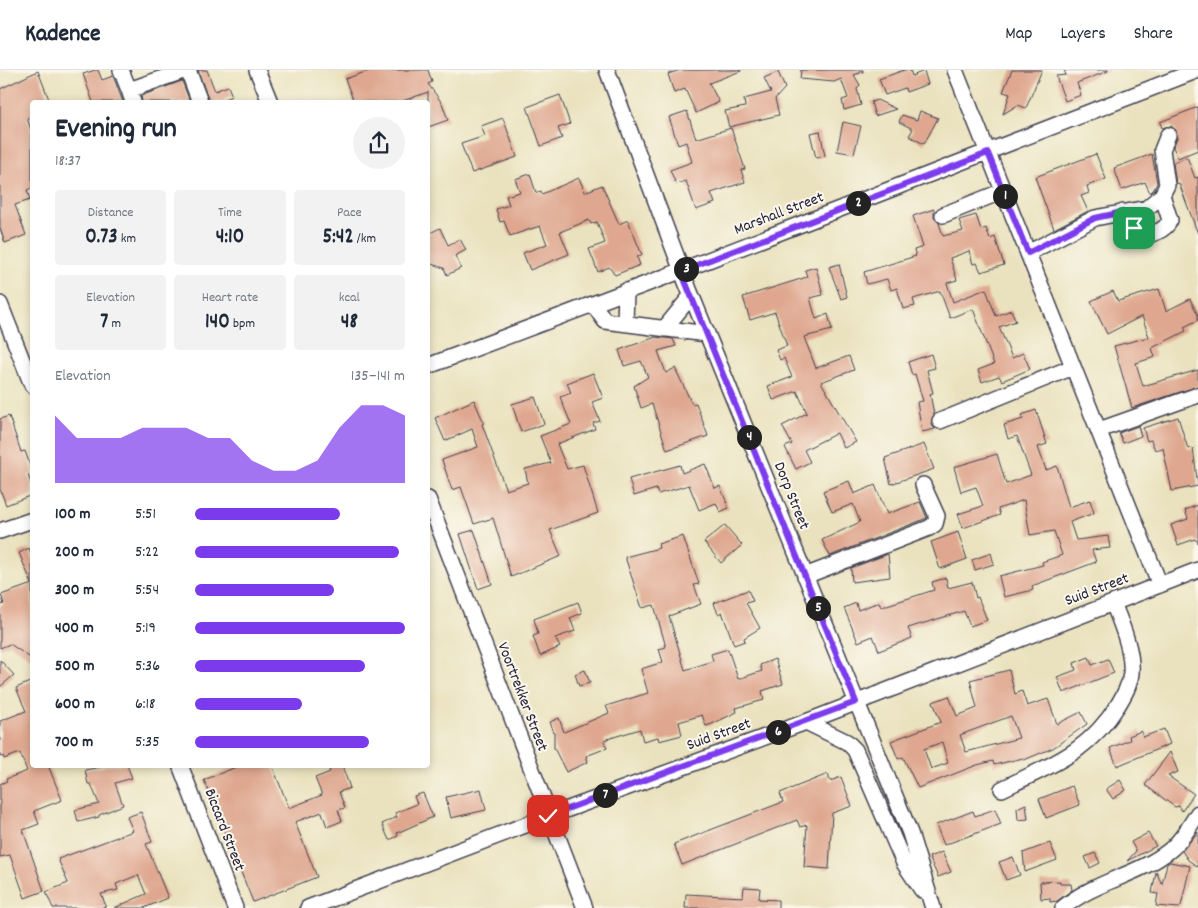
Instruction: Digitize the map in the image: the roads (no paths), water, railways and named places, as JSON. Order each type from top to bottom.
[{"type":"street","points":[[121,70],[131,96],[187,70],[199,100]]},
{"type":"street","points":[[257,70],[269,100]]},
{"type":"street","name":"Dorp Street","points":[[607,70],[681,271],[910,833],[933,907]]},
{"type":"street","points":[[955,70],[1160,585]]},
{"type":"street","name":"Marshall Street","points":[[430,365],[988,153],[1198,70]]},
{"type":"street","points":[[1028,253],[1095,218],[1147,208],[1162,196],[1167,180],[1162,150],[1168,135]]},
{"type":"street","points":[[942,215],[1003,191]]},
{"type":"street","points":[[1123,212],[1139,234],[1155,232],[1167,226],[1170,220],[1162,196]]},
{"type":"street","points":[[624,323],[626,292]]},
{"type":"street","points":[[664,328],[691,296]]},
{"type":"street","points":[[0,304],[30,381]]},
{"type":"street","points":[[593,304],[605,321],[707,334]]},
{"type":"street","points":[[940,420],[1074,367]]},
{"type":"street","points":[[1099,430],[1198,395]]},
{"type":"street","points":[[805,576],[935,524],[937,516],[923,485]]},
{"type":"street","name":"Voortrekker Street","points":[[430,504],[548,816],[585,908]]},
{"type":"street","points":[[0,531],[30,521]]},
{"type":"street","name":"Suid Street","points":[[308,908],[327,904],[548,816],[806,722],[1198,570]]},
{"type":"street","points":[[1002,789],[1079,750],[1105,725],[1120,700],[1129,684],[1131,672],[1126,643],[1113,603]]},
{"type":"street","name":"Dorp Street","points":[[806,722],[847,742],[855,750],[904,862],[933,907]]},
{"type":"street","name":"Biccard Street","points":[[181,768],[235,908]]},
{"type":"street","points":[[1063,908],[1078,894],[1126,874],[1162,855],[1178,842],[1198,813]]}]
